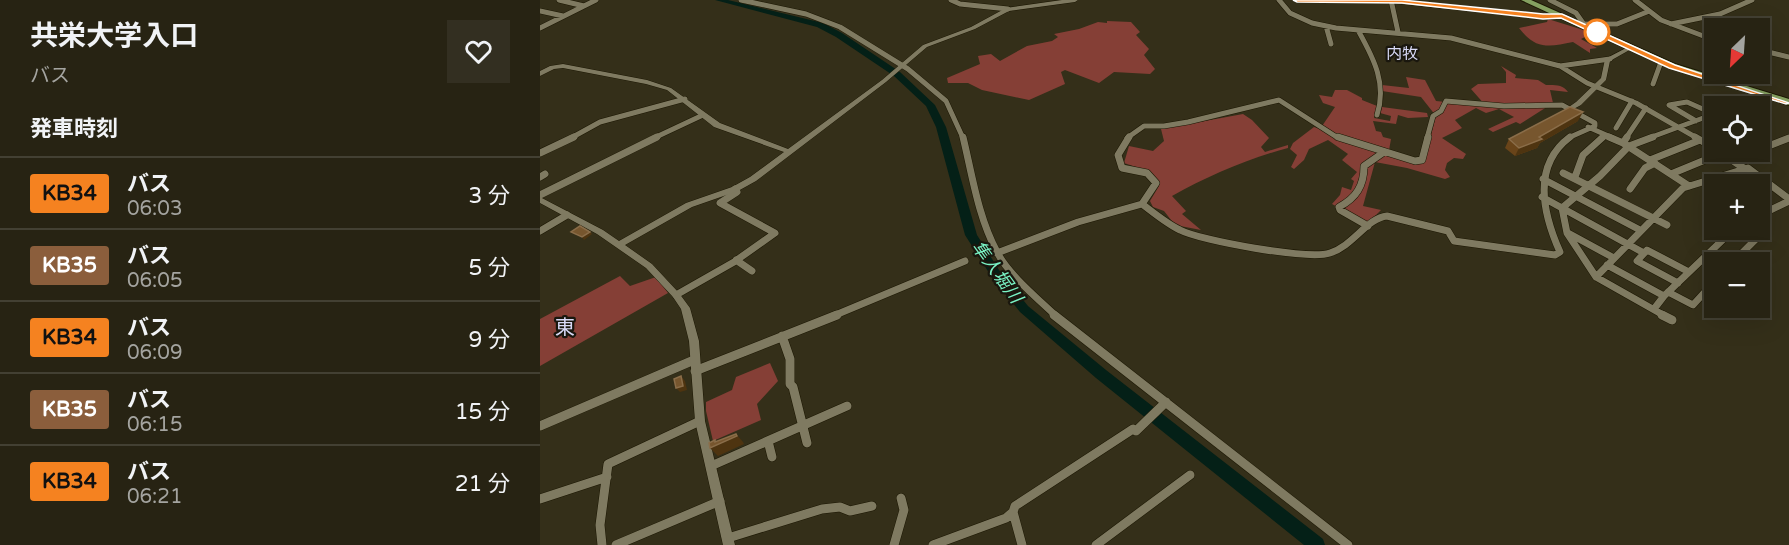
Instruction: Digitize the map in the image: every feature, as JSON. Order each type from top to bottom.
[{"type":"main road","points":[[1525,0],[1582,24],[1661,62],[1789,102]]},
{"type":"street","points":[[559,0],[584,6]]},
{"type":"street","points":[[541,27],[596,0]]},
{"type":"street","points":[[741,0],[806,14],[832,23],[855,34],[933,88],[954,114],[961,130],[984,219],[997,253],[1025,286],[1062,322],[1348,545]]},
{"type":"street","points":[[951,0],[960,4],[1008,9],[1076,0]]},
{"type":"street","points":[[1279,0],[1290,14],[1326,26],[1359,32],[1398,32],[1437,36],[1482,44],[1517,56],[1560,66],[1594,86],[1646,108],[1704,142]]},
{"type":"street","points":[[1297,0],[1391,0],[1543,17],[1562,16]]},
{"type":"street","points":[[1391,0],[1398,32]]},
{"type":"street","points":[[1550,0],[1576,13],[1582,24],[1617,24],[1647,12]]},
{"type":"street","points":[[1635,0],[1647,12],[1704,36]]},
{"type":"street","points":[[1671,24],[1720,14],[1752,0]]},
{"type":"street","points":[[619,245],[689,205],[735,189],[753,179],[884,81],[926,45],[973,28],[1008,9]]},
{"type":"street","points":[[540,11],[563,16]]},
{"type":"street","points":[[1326,26],[1331,44]]},
{"type":"street","points":[[1359,32],[1379,68],[1381,105],[1377,115]]},
{"type":"street","points":[[1568,110],[1578,105],[1594,86],[1604,79],[1606,62],[1630,48]]},
{"type":"street","points":[[1770,52],[1789,57]]},
{"type":"street","points":[[1560,66],[1610,59]]},
{"type":"street","points":[[1653,84],[1661,62]]},
{"type":"street","points":[[540,74],[552,67],[563,66],[656,84],[676,92],[703,115],[726,129],[790,152]]},
{"type":"street","points":[[540,153],[600,122],[685,99]]},
{"type":"street","points":[[997,253],[1078,222],[1142,204],[1156,183],[1147,173],[1122,168],[1118,155],[1127,138],[1144,126],[1164,126],[1188,122],[1279,100],[1335,136],[1415,161],[1422,160],[1433,116],[1441,111],[1446,101],[1504,105],[1562,105],[1595,123],[1595,126],[1570,134],[1561,143],[1549,162],[1542,197],[1548,230],[1560,252],[1555,255],[1454,241],[1448,231],[1388,216],[1379,218],[1368,226],[1347,246],[1328,254],[1299,253],[1234,244],[1181,231],[1142,204]]},
{"type":"street","points":[[1696,121],[1669,105],[1679,100],[1704,110]]},
{"type":"street","points":[[1616,128],[1632,101]]},
{"type":"street","points":[[1562,208],[1590,184],[1626,145],[1646,108]]},
{"type":"street","points":[[540,195],[703,115]]},
{"type":"street","points":[[1626,145],[1704,118]]},
{"type":"street","points":[[1588,127],[1626,145],[1689,186]]},
{"type":"street","points":[[1575,177],[1583,155],[1605,135]]},
{"type":"street","points":[[1770,145],[1789,138]]},
{"type":"street","points":[[1630,189],[1652,162],[1700,140]]},
{"type":"street","points":[[1368,226],[1340,210],[1339,207],[1355,198],[1364,175],[1364,166],[1384,152]]},
{"type":"street","points":[[1671,174],[1704,159]]},
{"type":"street","points":[[1736,162],[1748,168],[1789,200],[1770,210]]},
{"type":"street","points":[[1596,277],[1652,217],[1683,188],[1745,168]]},
{"type":"street","points":[[1563,173],[1590,184],[1667,225]]},
{"type":"street","points":[[1544,179],[1640,230]]},
{"type":"street","points":[[676,295],[736,260],[775,233],[720,202],[737,192],[735,189]]},
{"type":"street","points":[[1542,197],[1644,253]]},
{"type":"street","points":[[540,201],[600,232],[649,266],[685,308],[694,341],[694,366],[700,421],[729,542],[832,506],[850,511],[872,506]]},
{"type":"street","points":[[1562,208],[1567,233],[1596,277],[1672,320]]},
{"type":"street","points":[[540,231],[567,215]]},
{"type":"street","points":[[1567,233],[1614,258]]},
{"type":"street","points":[[1654,309],[1666,294],[1723,240]]},
{"type":"street","points":[[1743,252],[1755,240]]},
{"type":"street","points":[[1678,283],[1637,261],[1647,250],[1689,272]]},
{"type":"street","points":[[736,260],[752,271]]},
{"type":"street","points":[[540,426],[694,366],[782,336],[926,279],[965,261]]},
{"type":"street","points":[[1607,265],[1693,305],[1704,293]]},
{"type":"street","points":[[782,336],[790,359],[790,384],[793,387],[807,443]]},
{"type":"street","points":[[1022,545],[1013,512],[1014,506],[1134,430],[1166,402]]},
{"type":"street","points":[[711,466],[847,406]]},
{"type":"street","points":[[602,545],[600,525],[608,464],[700,421]]},
{"type":"street","points":[[768,441],[772,457]]},
{"type":"street","points":[[1096,545],[1190,475]]},
{"type":"street","points":[[540,499],[606,477]]},
{"type":"street","points":[[894,545],[903,510],[901,498]]},
{"type":"street","points":[[616,545],[720,501]]},
{"type":"street","points":[[933,545],[1006,518],[1013,512]]},
{"type":"shaded area","points":[[1548,19],[1593,33],[1581,39],[1597,48],[1590,49],[1590,53],[1573,42],[1543,45],[1531,40],[1519,28],[1547,22]]},
{"type":"shaded area","points":[[1107,21],[1131,22],[1140,32],[1136,35],[1149,49],[1144,55],[1155,69],[1150,74],[1114,72],[1099,83],[1065,70],[1061,72],[1065,84],[1029,100],[982,90],[968,83],[948,83],[947,78],[980,64],[978,56],[991,54],[1000,61],[1027,46],[1052,41],[1058,37],[1054,34],[1098,22],[1107,23]]},
{"type":"shaded area","points":[[1501,66],[1516,75],[1515,78],[1538,80],[1546,85],[1561,86],[1568,92],[1550,90],[1553,103],[1520,124],[1516,122],[1493,132],[1488,129],[1514,117],[1499,109],[1486,113],[1476,108],[1455,120],[1462,128],[1442,138],[1466,154],[1463,159],[1454,158],[1447,163],[1445,170],[1450,177],[1445,179],[1375,162],[1363,206],[1381,210],[1368,223],[1332,204],[1340,195],[1342,187],[1351,190],[1354,181],[1351,179],[1357,172],[1342,160],[1348,154],[1328,140],[1309,149],[1304,160],[1294,169],[1291,167],[1297,155],[1290,149],[1293,143],[1314,127],[1320,129],[1335,107],[1323,103],[1319,95],[1332,97],[1335,90],[1347,90],[1377,106],[1374,118],[1390,121],[1391,116],[1380,113],[1382,107],[1427,113],[1428,117],[1408,118],[1398,115],[1396,124],[1373,121],[1376,131],[1381,132],[1383,137],[1391,139],[1388,156],[1424,162],[1436,116],[1421,97],[1382,91],[1382,85],[1409,88],[1406,77],[1425,80],[1436,101],[1486,106],[1471,89],[1478,84],[1506,83],[1506,72]]},
{"type":"shaded area","points":[[1243,114],[1269,138],[1261,147],[1265,152],[1288,145],[1288,148],[1228,169],[1172,196],[1186,211],[1182,214],[1201,230],[1175,225],[1164,211],[1153,207],[1150,201],[1159,186],[1142,169],[1124,163],[1129,146],[1153,151],[1164,141],[1161,129]]},
{"type":"shaded area","points":[[620,276],[630,286],[656,277],[668,293],[540,366],[540,319]]},
{"type":"shaded area","points":[[770,363],[778,381],[757,404],[761,420],[713,441],[706,402],[732,390],[736,377]]},
{"type":"building","points":[[1570,107],[1583,112],[1539,137],[1542,139],[1519,148],[1509,139]]},
{"type":"building","points":[[580,226],[590,232],[582,237],[571,232]]},
{"type":"building","points":[[681,376],[683,386],[676,388],[674,379]]},
{"type":"building","points":[[736,434],[737,436],[710,448],[709,443]]},
{"type":"waterway","name":"隼人堀川","points":[[719,0],[820,25],[897,74],[930,105],[941,127],[971,235],[995,273],[1024,309],[1101,374],[1317,545]]},
{"type":"bus line","name":"KB34","points":[[1297,0],[1402,1],[1543,17],[1562,16],[1672,66],[1789,103]]},
{"type":"district","name":"内牧","points":[[1402,53]]},
{"type":"district","name":"東","points":[[565,327]]}]
